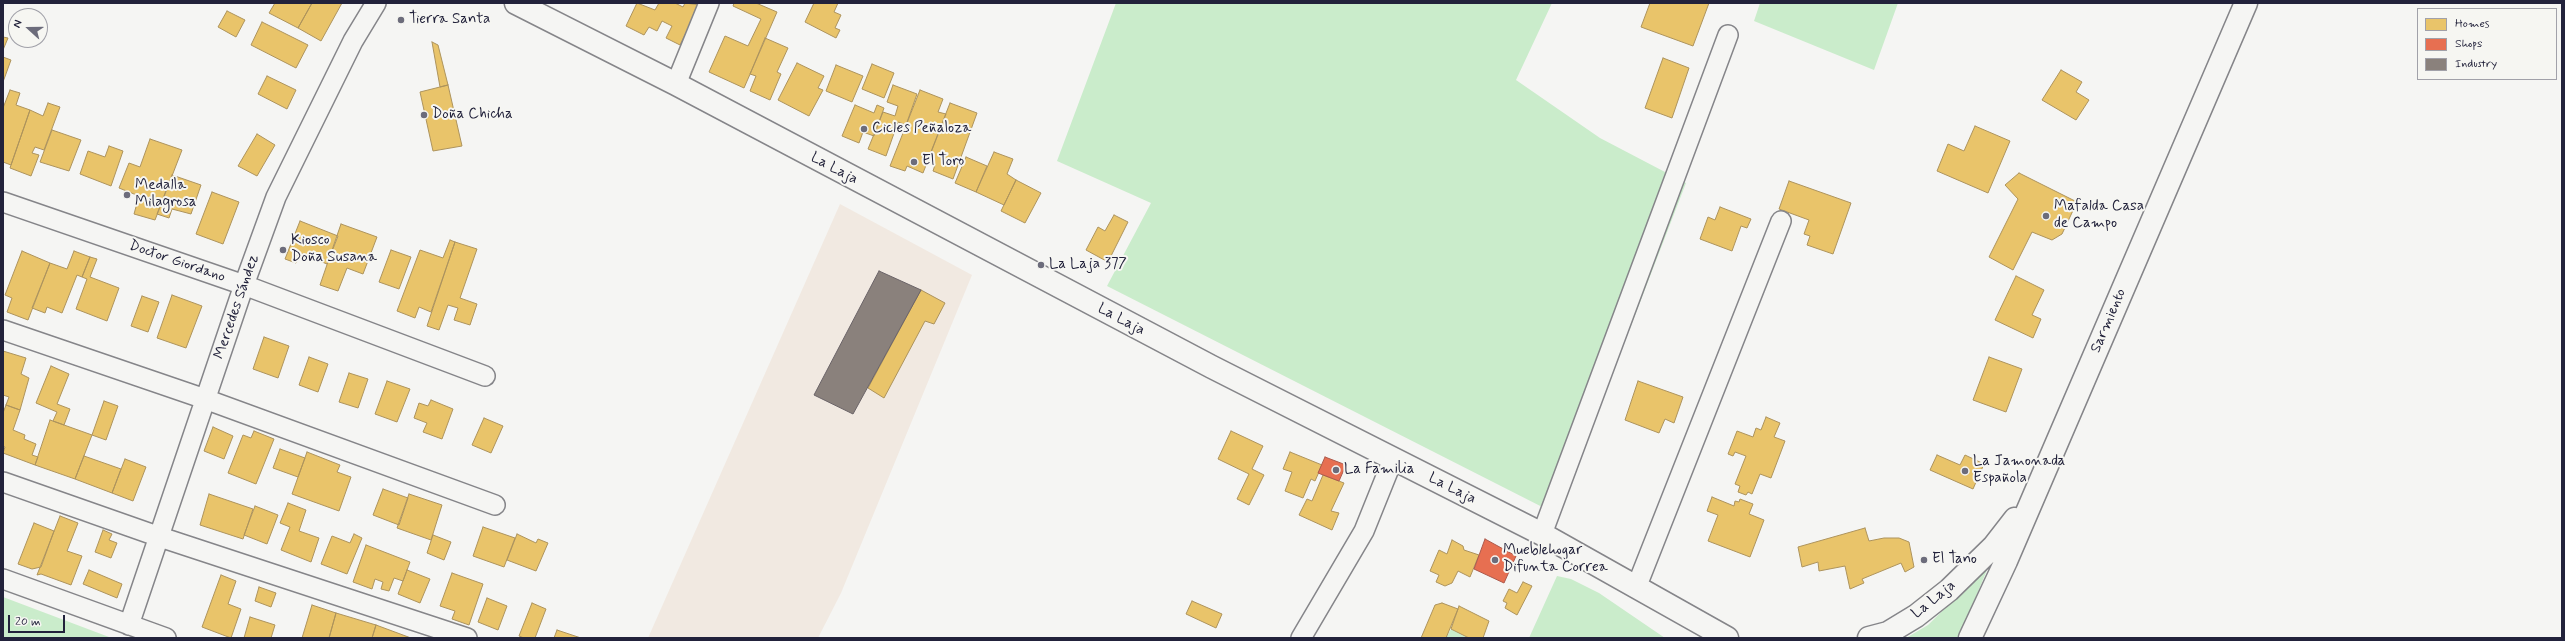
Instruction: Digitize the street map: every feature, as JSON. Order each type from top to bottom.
[{"type":"main road","name":"La Laja","points":[[516,3],[676,84],[1027,271],[1392,459],[1542,534],[1636,588],[1731,637]]},
{"type":"main road","name":"Sarmiento","points":[[1970,638],[2035,493],[2246,3]]},
{"type":"main road","name":"La Laja","points":[[1869,638],[1888,633],[1916,616],[1949,590],[1994,546],[2035,493]]},
{"type":"street","name":"Mercedes Sández","points":[[129,625],[157,536],[276,197],[353,41],[376,3]]},
{"type":"street","points":[[676,84],[709,3]]},
{"type":"street","points":[[1542,534],[1728,35]]},
{"type":"street","name":"Doctor Giordano","points":[[3,202],[244,285],[485,376]]},
{"type":"street","points":[[1636,588],[1781,221]]},
{"type":"street","points":[[3,330],[205,399],[495,505]]},
{"type":"street","points":[[1301,638],[1364,530],[1392,459]]},
{"type":"street","points":[[3,482],[157,536],[467,638]]},
{"type":"street","points":[[3,579],[166,638]]},
{"type":"shaded area","points":[[840,204],[972,275],[841,593],[818,638],[648,638]]},
{"type":"green space","points":[[1116,3],[1552,3],[1516,80],[1600,138],[1686,183],[1558,515],[1107,286],[1151,203],[1057,161]]},
{"type":"green space","points":[[1760,3],[1898,3],[1874,70],[1754,21]]},
{"type":"green space","points":[[1989,565],[1959,638],[1906,638],[1928,625]]},
{"type":"green space","points":[[1557,576],[1571,579],[1599,593],[1665,638],[1529,638]]},
{"type":"green space","points":[[3,597],[109,637],[113,638],[3,638]]},
{"type":"green space","points":[[1451,629],[1468,638],[1446,638]]},
{"type":"building: Homes","points":[[275,3],[312,3],[298,28],[269,13]]},
{"type":"building: Homes","points":[[312,3],[342,3],[321,41],[298,28]]},
{"type":"building: Homes","points":[[637,3],[655,10],[659,3],[675,3],[683,7],[685,3],[700,5],[680,45],[666,38],[672,26],[662,21],[657,31],[649,27],[644,35],[626,26]]},
{"type":"building: Homes","points":[[734,3],[756,3],[777,12],[744,88],[709,72],[725,36],[748,46],[761,19],[733,6]]},
{"type":"building: Homes","points":[[814,3],[838,3],[834,12],[841,15],[835,28],[840,30],[836,38],[805,22]]},
{"type":"building: Homes","points":[[1650,3],[1709,3],[1693,46],[1641,27]]},
{"type":"building: Homes","points":[[227,11],[245,20],[236,37],[218,27]]},
{"type":"building: Homes","points":[[262,22],[308,45],[296,68],[251,45]]},
{"type":"building: Homes","points":[[3,37],[8,38],[3,50]]},
{"type":"building: Homes","points":[[765,38],[788,48],[777,72],[781,74],[770,100],[750,91],[756,76],[750,74]]},
{"type":"building: Homes","points":[[432,42],[438,45],[448,85],[440,87]]},
{"type":"building: Homes","points":[[3,57],[11,60],[3,82]]},
{"type":"building: Homes","points":[[1663,58],[1689,68],[1672,118],[1645,108]]},
{"type":"building: Homes","points":[[797,63],[824,76],[818,88],[823,90],[809,116],[778,100]]},
{"type":"building: Homes","points":[[872,64],[894,73],[884,98],[862,89]]},
{"type":"building: Homes","points":[[836,65],[863,76],[852,102],[826,91]]},
{"type":"building: Homes","points":[[2061,70],[2082,82],[2076,92],[2089,100],[2076,120],[2042,100]]},
{"type":"building: Homes","points":[[267,76],[296,90],[287,109],[258,94]]},
{"type":"building: Homes","points":[[448,85],[462,146],[433,151],[420,92]]},
{"type":"building: Homes","points":[[893,85],[917,94],[906,125],[898,122],[886,156],[868,149],[883,112],[895,116],[898,106],[887,102]]},
{"type":"building: Homes","points":[[10,90],[20,93],[16,105],[30,110],[11,165],[3,162],[3,108]]},
{"type":"building: Homes","points":[[920,90],[943,99],[938,112],[946,114],[923,173],[907,166],[905,171],[890,166]]},
{"type":"building: Homes","points":[[48,103],[60,107],[44,150],[35,147],[32,153],[39,155],[31,176],[10,168],[30,110],[43,116]]},
{"type":"building: Homes","points":[[950,103],[977,113],[953,179],[933,171],[935,165],[927,162]]},
{"type":"building: Homes","points":[[855,105],[874,113],[877,105],[884,108],[874,136],[863,132],[859,143],[842,136]]},
{"type":"building: Homes","points":[[1975,126],[2010,141],[1988,193],[1937,171],[1948,144],[1964,151]]},
{"type":"building: Homes","points":[[52,130],[81,140],[69,171],[40,162]]},
{"type":"building: Homes","points":[[257,134],[275,145],[257,176],[238,166]]},
{"type":"building: Homes","points":[[150,139],[182,150],[155,220],[134,214],[139,196],[119,188],[129,163],[140,167]]},
{"type":"building: Homes","points":[[109,146],[123,151],[111,186],[80,174],[88,151],[105,157]]},
{"type":"building: Homes","points":[[994,152],[1013,159],[1007,174],[1016,180],[1004,205],[976,192]]},
{"type":"building: Homes","points":[[966,157],[987,166],[976,192],[955,183]]},
{"type":"building: Homes","points":[[2019,173],[2077,202],[2062,234],[2052,240],[2032,232],[2013,270],[1989,257],[2018,199],[2005,185]]},
{"type":"building: Homes","points":[[172,175],[201,185],[191,214],[172,209],[169,218],[157,214]]},
{"type":"building: Homes","points":[[1016,180],[1041,193],[1025,223],[1001,211]]},
{"type":"building: Homes","points":[[1789,181],[1851,203],[1833,254],[1807,245],[1810,236],[1804,234],[1809,220],[1779,209]]},
{"type":"building: Homes","points":[[212,192],[239,202],[223,244],[196,234]]},
{"type":"building: Homes","points":[[1720,207],[1751,219],[1747,228],[1741,226],[1732,251],[1700,239],[1708,217],[1715,220]]},
{"type":"building: Homes","points":[[1114,215],[1128,222],[1108,262],[1086,250],[1098,227],[1105,231]]},
{"type":"building: Homes","points":[[300,221],[338,236],[327,264],[300,253],[296,263],[285,259]]},
{"type":"building: Homes","points":[[341,224],[377,237],[363,274],[347,268],[338,291],[320,285]]},
{"type":"building: Homes","points":[[450,240],[455,242],[431,312],[419,307],[415,318],[397,311],[420,250],[443,258]]},
{"type":"building: Homes","points":[[455,242],[477,249],[460,298],[477,304],[470,325],[454,320],[458,308],[448,305],[439,330],[427,326]]},
{"type":"building: Homes","points":[[391,250],[411,257],[399,289],[379,282]]},
{"type":"building: Homes","points":[[22,251],[50,263],[28,320],[7,312],[12,298],[5,295]]},
{"type":"building: Homes","points":[[74,251],[90,257],[82,277],[77,275],[62,313],[47,307],[45,313],[32,308],[50,263],[67,269]]},
{"type":"building: Homes","points":[[90,257],[97,259],[90,277],[119,288],[107,321],[76,309],[87,279],[82,277]]},
{"type":"building: Homes","points":[[2016,276],[2044,290],[2032,315],[2041,319],[2033,338],[1995,320]]},
{"type":"building: Homes","points":[[921,290],[945,303],[934,324],[925,321],[884,398],[868,388]]},
{"type":"building: Homes","points":[[172,295],[202,306],[186,348],[157,338]]},
{"type":"building: Homes","points":[[142,296],[159,302],[148,332],[131,326]]},
{"type":"building: Homes","points":[[264,337],[289,346],[278,378],[253,369]]},
{"type":"building: Homes","points":[[3,351],[26,358],[21,374],[29,378],[20,410],[6,405],[9,397],[3,395]]},
{"type":"building: Homes","points":[[309,357],[328,364],[318,392],[299,385]]},
{"type":"building: Homes","points":[[1989,357],[2022,369],[2006,412],[1973,400]]},
{"type":"building: Homes","points":[[51,366],[69,374],[57,404],[70,409],[64,425],[53,421],[57,412],[36,403]]},
{"type":"building: Homes","points":[[349,373],[368,379],[358,408],[339,402]]},
{"type":"building: Homes","points":[[387,381],[410,389],[397,422],[375,414]]},
{"type":"building: Homes","points":[[1638,381],[1683,397],[1674,423],[1665,419],[1659,433],[1625,420]]},
{"type":"building: Homes","points":[[431,400],[453,409],[442,439],[423,432],[427,423],[414,418],[419,403],[428,406]]},
{"type":"building: Homes","points":[[104,401],[118,406],[106,440],[92,435]]},
{"type":"building: Homes","points":[[6,405],[20,410],[13,430],[25,435],[24,439],[36,444],[32,455],[38,457],[35,465],[3,453],[5,447],[3,446],[3,413]]},
{"type":"building: Homes","points":[[1766,417],[1780,423],[1774,437],[1785,441],[1771,478],[1760,474],[1752,494],[1748,492],[1746,495],[1738,492],[1740,486],[1735,484],[1746,456],[1735,452],[1733,456],[1728,454],[1737,431],[1753,437],[1756,428],[1761,430]]},
{"type":"building: Homes","points":[[484,418],[503,426],[491,453],[472,445]]},
{"type":"building: Homes","points":[[50,420],[92,435],[75,479],[35,465]]},
{"type":"building: Homes","points":[[213,427],[233,436],[224,459],[204,451]]},
{"type":"building: Homes","points":[[254,431],[274,439],[256,484],[228,473],[243,435],[251,438]]},
{"type":"building: Homes","points":[[1231,431],[1263,446],[1252,469],[1264,475],[1249,505],[1237,499],[1249,474],[1218,459]]},
{"type":"building: Homes","points":[[280,449],[305,458],[298,477],[273,468]]},
{"type":"building: Homes","points":[[307,452],[340,465],[337,472],[351,477],[339,511],[292,494]]},
{"type":"building: Homes","points":[[1290,452],[1322,465],[1315,481],[1311,479],[1303,498],[1285,491],[1292,472],[1283,469]]},
{"type":"building: Homes","points":[[1937,455],[1960,465],[1965,455],[1984,464],[1973,489],[1930,470]]},
{"type":"building: Homes","points":[[84,456],[121,469],[112,493],[75,479]]},
{"type":"building: Homes","points":[[125,459],[146,467],[133,501],[112,493]]},
{"type":"building: Homes","points":[[1323,475],[1344,483],[1331,511],[1339,513],[1332,530],[1299,515],[1307,499],[1312,501]]},
{"type":"building: Homes","points":[[383,489],[408,498],[399,525],[373,515]]},
{"type":"building: Homes","points":[[209,494],[253,509],[243,539],[200,525]]},
{"type":"building: Homes","points":[[409,494],[442,505],[431,540],[397,528]]},
{"type":"building: Homes","points":[[1712,497],[1734,506],[1735,501],[1739,502],[1740,499],[1753,504],[1749,514],[1764,520],[1750,557],[1708,541],[1718,515],[1707,511]]},
{"type":"building: Homes","points":[[288,503],[306,510],[299,531],[319,538],[311,562],[281,550],[290,527],[280,523]]},
{"type":"building: Homes","points":[[255,506],[278,515],[267,544],[244,535]]},
{"type":"building: Homes","points":[[60,516],[78,523],[67,551],[82,556],[71,585],[41,574],[37,575]]},
{"type":"building: Homes","points":[[34,523],[54,531],[41,567],[32,569],[18,564]]},
{"type":"building: Homes","points":[[483,527],[515,538],[504,567],[473,556]]},
{"type":"building: Homes","points":[[1865,528],[1869,541],[1884,538],[1899,538],[1909,542],[1914,567],[1905,572],[1901,563],[1862,579],[1864,583],[1850,589],[1845,566],[1819,571],[1818,562],[1802,567],[1798,547]]},
{"type":"building: Homes","points":[[103,530],[112,534],[109,540],[117,543],[111,558],[95,552]]},
{"type":"building: Homes","points":[[354,534],[362,538],[347,574],[321,564],[332,536],[350,543]]},
{"type":"building: Homes","points":[[517,534],[536,543],[538,539],[548,543],[536,571],[507,560]]},
{"type":"building: Homes","points":[[433,535],[451,542],[444,560],[427,553]]},
{"type":"building: Homes","points":[[1452,540],[1463,546],[1464,550],[1479,555],[1470,577],[1458,571],[1452,583],[1445,586],[1436,582],[1439,575],[1430,571],[1439,550],[1447,554]]},
{"type":"building: Homes","points":[[366,545],[410,562],[403,581],[394,578],[389,591],[381,589],[383,582],[375,579],[372,589],[353,582]]},
{"type":"building: Homes","points":[[89,570],[122,584],[117,598],[83,584]]},
{"type":"building: Homes","points":[[407,570],[430,579],[420,603],[398,594]]},
{"type":"building: Homes","points":[[452,573],[483,584],[469,625],[452,619],[455,611],[440,606]]},
{"type":"building: Homes","points":[[221,575],[236,581],[228,604],[241,609],[231,638],[202,627]]},
{"type":"building: Homes","points":[[1523,582],[1532,586],[1517,615],[1505,608],[1507,603],[1503,601],[1509,589],[1517,593]]},
{"type":"building: Homes","points":[[259,587],[276,593],[271,607],[255,601]]},
{"type":"building: Homes","points":[[487,598],[507,606],[498,630],[478,622]]},
{"type":"building: Homes","points":[[1192,601],[1222,614],[1216,628],[1186,614]]},
{"type":"building: Homes","points":[[532,603],[546,609],[535,638],[524,638],[519,636]]},
{"type":"building: Homes","points":[[1442,603],[1458,609],[1446,638],[1421,638],[1435,605]]},
{"type":"building: Homes","points":[[312,605],[336,613],[329,638],[302,638]]},
{"type":"building: Homes","points":[[1459,606],[1489,621],[1483,638],[1469,638],[1451,629]]},
{"type":"building: Homes","points":[[336,613],[376,625],[372,638],[329,638]]},
{"type":"building: Homes","points":[[250,617],[275,625],[271,638],[244,638]]},
{"type":"building: Homes","points":[[376,625],[411,638],[372,638]]},
{"type":"building: Homes","points":[[557,630],[581,638],[554,638]]},
{"type":"building: Shops","points":[[1325,457],[1346,465],[1339,481],[1318,473]]},
{"type":"building: Shops","points":[[1485,539],[1516,556],[1504,583],[1474,569]]},
{"type":"building: Industry","points":[[879,271],[921,290],[853,414],[814,395]]},
{"type":"place","name":"Tierra Santa","points":[[401,20]]},
{"type":"place","name":"Doña Chicha","points":[[424,115]]},
{"type":"place","name":"Cicles Peñaloza","points":[[864,129]]},
{"type":"place","name":"El Toro","points":[[914,162]]},
{"type":"place","name":"Medalla Milagrosa","points":[[127,195]]},
{"type":"place","name":"Mafalda Casa de Campo","points":[[2046,216]]},
{"type":"place","name":"Kiosco Doña Susana","points":[[283,250]]},
{"type":"place","name":"La Laja 377","points":[[1041,265]]},
{"type":"place","name":"La Familia","points":[[1336,470]]},
{"type":"place","name":"La Jamonada Española","points":[[1965,471]]},
{"type":"place","name":"Mueblehogar Difunta Correa","points":[[1495,560]]},
{"type":"place","name":"El Tano","points":[[1924,560]]}]
